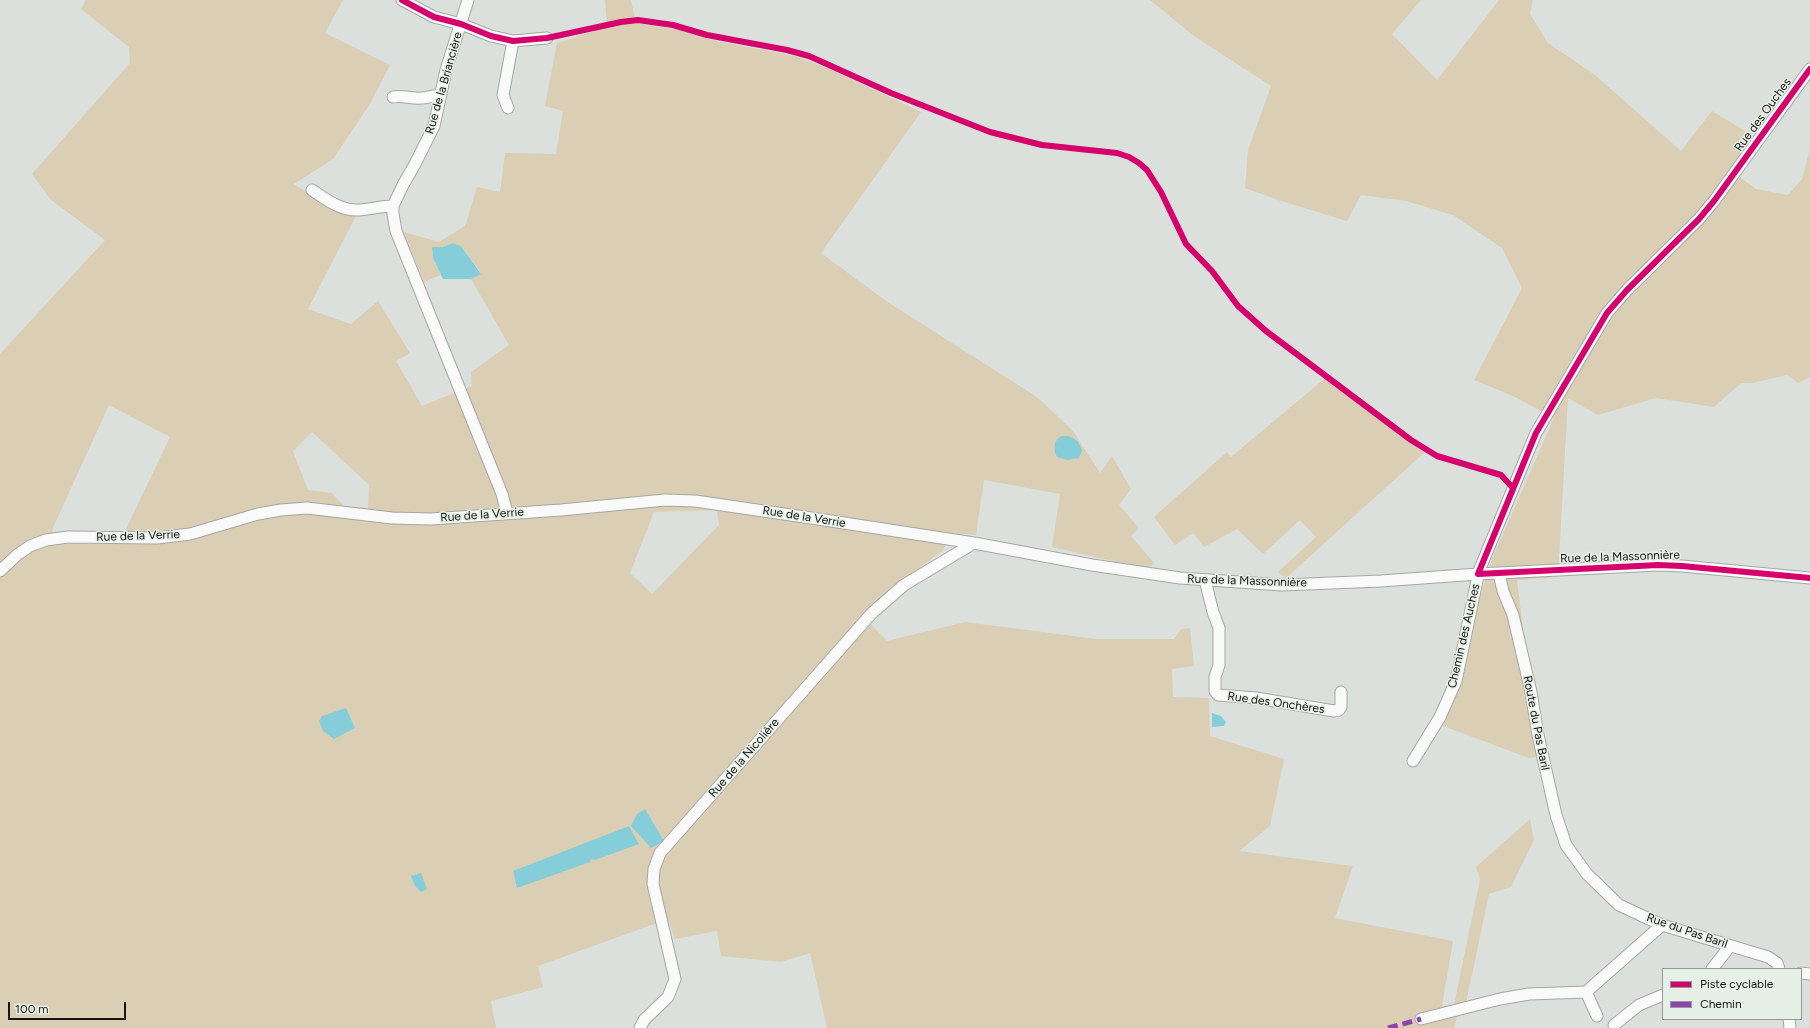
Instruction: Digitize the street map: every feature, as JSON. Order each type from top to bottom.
[{"type":"street","points":[[402,0],[434,17],[461,24],[491,36],[512,41],[547,38]]},
{"type":"street","name":"Rue de la Briancière","points":[[393,206],[434,126],[446,70],[468,0]]},
{"type":"street","points":[[508,108],[504,95],[512,41]]},
{"type":"street","name":"Rue des Ouches","points":[[1478,574],[1536,433],[1607,313],[1627,290],[1699,219],[1810,69]]},
{"type":"street","points":[[393,97],[421,98],[431,95],[441,95]]},
{"type":"street","points":[[312,190],[333,205],[344,208],[359,210],[393,206],[392,214],[396,231],[502,494],[507,513]]},
{"type":"street","name":"Rue de la Verrie","points":[[0,571],[17,555],[30,546],[46,540],[68,538],[157,538],[190,534],[258,514],[307,508],[409,519],[561,510],[665,500],[695,501],[974,543]]},
{"type":"street","name":"Rue de la Massonnière","points":[[974,543],[1152,575],[1282,585],[1380,581],[1478,574],[1658,565],[1810,578]]},
{"type":"street","name":"Rue de la Nicolière","points":[[640,1028],[644,1020],[668,997],[675,980],[653,884],[654,869],[660,853],[871,614],[904,584],[974,543]]},
{"type":"street","name":"Chemin des Auches","points":[[1413,761],[1440,717],[1456,681],[1478,574]]},
{"type":"street","name":"Route du Pas Baril","points":[[1500,574],[1503,591],[1513,615],[1531,692],[1538,735],[1556,815],[1566,845],[1582,868]]},
{"type":"street","name":"Rue des Onchères","points":[[1205,580],[1213,612],[1219,628],[1219,665],[1215,678],[1215,691],[1218,695],[1256,698],[1334,711],[1339,710],[1341,707],[1342,692]]},
{"type":"street","name":"Rue du Pas Baril","points":[[1582,868],[1619,905],[1662,925],[1768,957],[1777,963],[1779,968]]},
{"type":"street","points":[[1421,1019],[1507,997],[1529,994],[1586,992],[1662,925]]},
{"type":"street","points":[[1713,968],[1730,946]]},
{"type":"street","points":[[1586,992],[1597,1016]]},
{"type":"street","points":[[1614,1025],[1639,1005],[1662,994]]},
{"type":"shaded area","points":[[86,0],[343,0],[325,33],[390,65],[370,104],[333,159],[294,184],[329,207],[356,216],[308,309],[351,324],[378,301],[410,353],[396,361],[422,406],[472,386],[471,372],[509,345],[471,279],[481,273],[461,246],[453,243],[432,250],[435,263],[441,275],[424,282],[404,232],[439,242],[465,226],[477,187],[500,192],[505,153],[556,154],[563,111],[545,106],[557,43],[607,27],[605,0],[631,0],[636,23],[680,30],[711,40],[795,56],[827,68],[921,112],[821,253],[886,301],[1037,397],[1073,431],[1100,473],[1112,456],[1131,489],[1119,505],[1139,528],[1131,536],[1155,564],[1144,568],[1052,547],[1060,494],[984,480],[976,535],[953,533],[943,550],[869,607],[862,615],[887,641],[965,622],[1097,639],[1174,639],[1181,629],[1190,628],[1194,666],[1172,669],[1173,697],[1209,698],[1210,736],[1284,759],[1270,826],[1239,851],[1353,866],[1335,918],[1453,941],[1442,1006],[1454,1005],[1480,879],[1476,867],[1530,819],[1534,840],[1511,887],[1489,894],[1466,1003],[1461,1005],[1454,1028],[827,1028],[810,953],[781,962],[721,956],[717,931],[675,939],[668,919],[538,966],[543,987],[491,1001],[496,1028],[0,1028],[0,354],[105,240],[50,199],[32,174],[130,63],[129,47],[81,9]],"holes":[[[109,405],[170,437],[125,531],[126,544],[56,544],[52,530]],[[312,432],[369,485],[368,508],[344,506],[332,493],[308,490],[293,451]],[[717,510],[719,525],[652,594],[630,573],[654,512]]]},
{"type":"shaded area","points":[[1150,0],[1421,0],[1392,34],[1437,80],[1499,0],[1533,0],[1530,14],[1548,43],[1595,75],[1681,151],[1712,111],[1755,137],[1736,174],[1756,189],[1788,195],[1802,179],[1810,149],[1810,377],[1798,383],[1787,375],[1752,383],[1741,383],[1714,407],[1656,398],[1598,415],[1568,398],[1558,577],[1517,580],[1526,653],[1546,756],[1529,758],[1443,726],[1462,675],[1478,603],[1492,559],[1554,418],[1515,397],[1474,380],[1522,288],[1502,248],[1453,215],[1406,201],[1361,195],[1347,221],[1278,200],[1245,188],[1248,150],[1271,86],[1194,36]]},
{"type":"shaded area","points":[[1324,379],[1425,452],[1286,578],[1278,572],[1316,537],[1300,520],[1263,554],[1237,529],[1204,547],[1193,533],[1175,545],[1154,517],[1227,452],[1231,457]]},
{"type":"water","points":[[453,243],[461,246],[481,274],[471,279],[443,279],[433,258],[432,247],[442,247]]},
{"type":"water","points":[[1062,436],[1072,437],[1077,441],[1082,451],[1079,458],[1067,460],[1057,457],[1055,442]]},
{"type":"water","points":[[346,708],[355,728],[334,739],[323,731],[319,721],[322,716]]},
{"type":"water","points":[[1212,713],[1221,716],[1226,722],[1224,726],[1212,727]]},
{"type":"water","points":[[645,809],[664,841],[651,848],[631,826],[637,814]]},
{"type":"water","points":[[629,826],[639,844],[595,860],[590,860],[590,862],[517,888],[513,871]]},
{"type":"water","points":[[421,873],[427,889],[421,892],[415,886],[411,876]]},
{"type":"marked path","points":[[1388,1028],[1421,1019]]},
{"type":"cycle path","points":[[402,0],[434,17],[461,24],[491,36],[513,41],[547,38],[621,22],[638,20],[673,25],[707,35],[787,50],[809,56],[891,93],[990,132],[1042,145],[1117,153],[1129,157],[1147,170],[1161,192],[1186,244],[1212,271],[1238,306],[1266,331],[1411,440],[1437,456],[1501,475],[1513,488]]},
{"type":"cycle path","points":[[1810,69],[1714,201],[1699,219],[1627,290],[1607,313],[1536,433],[1478,574],[1658,565],[1810,578]]}]
